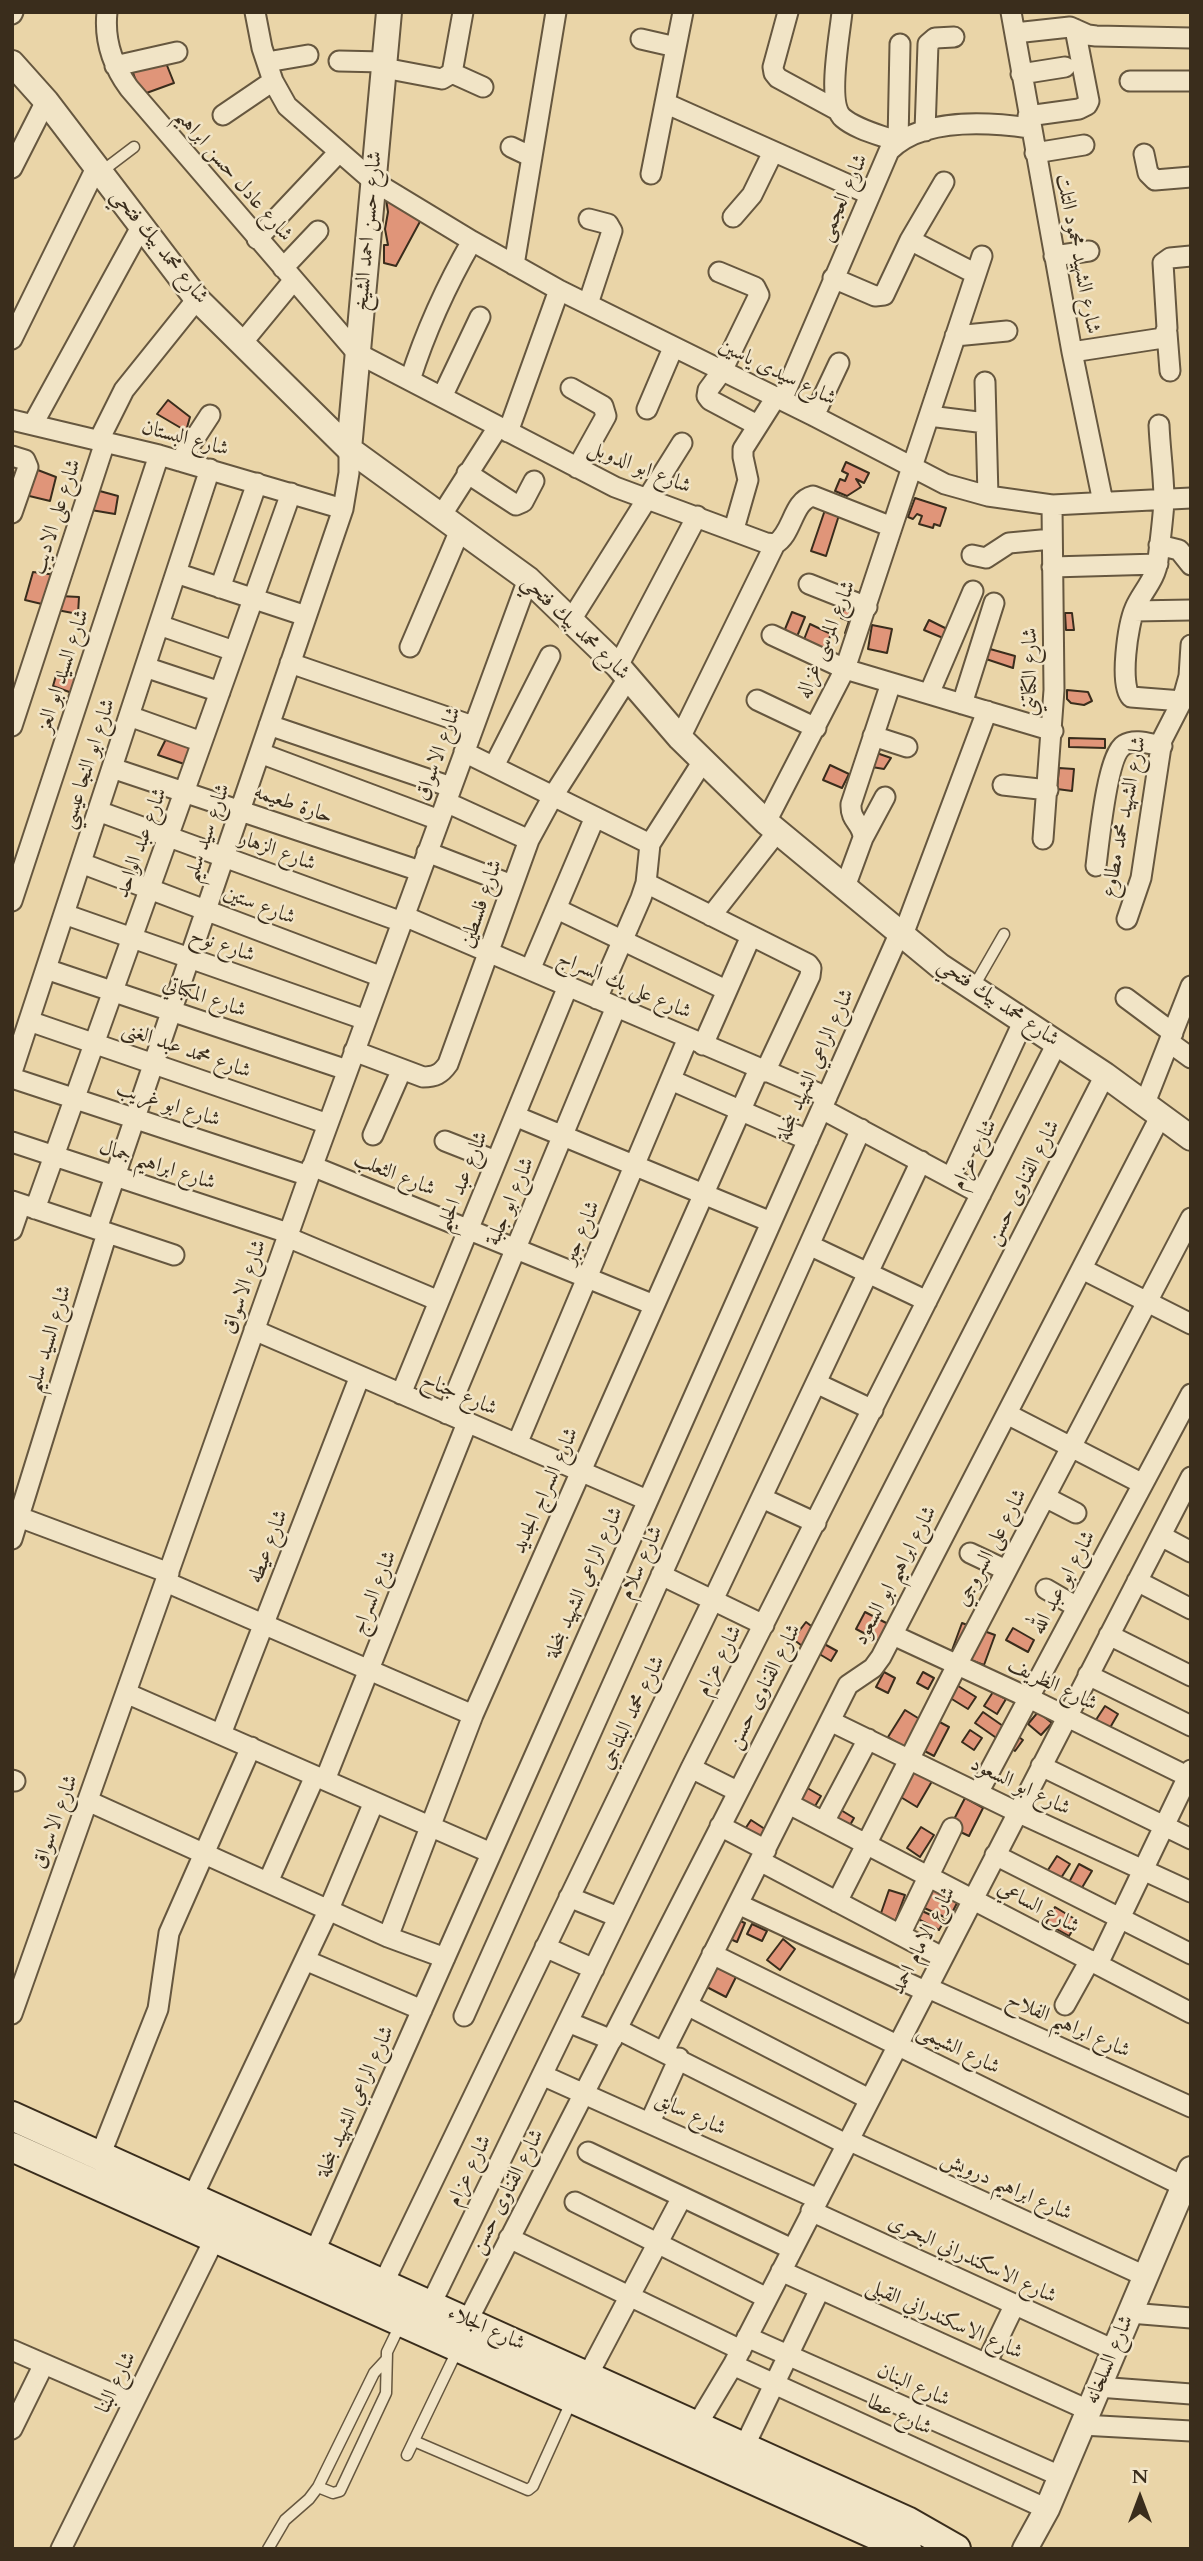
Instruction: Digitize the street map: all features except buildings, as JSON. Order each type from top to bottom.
[{"type":"main road","name":"شارع الجلاء","points":[[12,2116],[192,2198],[256,2241],[401,2322],[908,2549]]},
{"type":"main road","name":"شارع الجلاء","points":[[12,2147],[215,2238],[256,2241],[314,2253],[468,2320],[907,2521],[956,2549]]},
{"type":"street","name":"شارع سيدى ياسين","points":[[255,12],[270,71],[287,106],[373,181],[559,290],[779,398],[945,484],[988,496],[1052,505],[1191,498]]},
{"type":"street","name":"شارع حسن احمد الشيخ","points":[[349,449],[389,12]]},
{"type":"street","points":[[339,61],[384,65],[442,79],[452,73],[463,12]]},
{"type":"street","points":[[513,265],[556,12]]},
{"type":"street","points":[[651,174],[683,12]]},
{"type":"street","points":[[788,12],[773,67],[778,78],[837,110],[845,120],[898,142],[900,44]]},
{"type":"street","points":[[837,110],[834,94],[842,12]]},
{"type":"street","name":"شارع الشهيد محمود التلت","points":[[1011,12],[1072,352],[1104,502]]},
{"type":"street","name":"شارع عادل حسن ابراهيم","points":[[101,15],[115,66],[129,88],[358,353]]},
{"type":"street","points":[[1014,33],[1070,27],[1096,36],[1191,38]]},
{"type":"street","name":"شارع العجمى","points":[[734,529],[748,480],[743,449],[757,425],[779,398],[889,151],[898,142],[925,131],[959,124],[1029,122],[1087,105],[1089,101],[1074,29]]},
{"type":"street","points":[[925,131],[928,44],[935,38],[954,37]]},
{"type":"street","points":[[641,39],[676,47]]},
{"type":"street","points":[[115,66],[177,52]]},
{"type":"street","points":[[223,115],[270,71],[308,55]]},
{"type":"street","name":"شارع محمد بيك فتحي","points":[[12,63],[46,102],[197,299],[349,449],[528,579],[623,672],[680,738],[771,827],[940,966],[1105,1075],[1191,1138]]},
{"type":"street","points":[[1021,74],[1065,67]]},
{"type":"street","points":[[452,73],[483,87]]},
{"type":"street","points":[[1129,81],[1191,81]]},
{"type":"street","points":[[12,168],[46,102]]},
{"type":"street","points":[[665,103],[869,194]]},
{"type":"street","points":[[1035,153],[1084,145]]},
{"type":"street","points":[[510,147],[532,157]]},
{"type":"street","points":[[257,239],[338,152]]},
{"type":"street","points":[[733,217],[752,195],[773,152]]},
{"type":"street","points":[[1144,154],[1147,173],[1155,180],[1191,177]]},
{"type":"street","points":[[12,339],[98,171]]},
{"type":"street","points":[[833,278],[875,296],[884,295],[910,240],[944,183]]},
{"type":"street","points":[[588,304],[612,231],[608,224],[589,219]]},
{"type":"street","points":[[33,425],[141,228]]},
{"type":"street","points":[[242,343],[318,231]]},
{"type":"street","name":"شارع المرسى غزاله","points":[[711,916],[771,827],[845,669],[979,265],[910,240]]},
{"type":"street","points":[[410,380],[425,331],[446,285],[472,241]]},
{"type":"street","points":[[1054,256],[1089,251]]},
{"type":"street","points":[[1170,371],[1163,263],[1170,258],[1191,256]]},
{"type":"street","points":[[719,272],[755,287],[759,295],[723,371],[701,404],[710,400],[757,425]]},
{"type":"street","points":[[410,647],[467,473],[503,429],[559,290]]},
{"type":"street","name":"شارع على الاديب","points":[[12,726],[102,441],[124,390],[197,299]]},
{"type":"street","points":[[442,397],[480,317]]},
{"type":"street","points":[[955,335],[1007,331]]},
{"type":"street","points":[[1072,352],[1158,340],[1167,334]]},
{"type":"street","points":[[647,409],[673,348]]},
{"type":"street","name":"شارع ابو الدوبل","points":[[358,353],[615,487],[775,544]]},
{"type":"street","points":[[814,416],[839,363]]},
{"type":"street","points":[[985,382],[988,496]]},
{"type":"street","points":[[571,388],[606,410],[606,416],[577,468]]},
{"type":"street","points":[[180,461],[210,415]]},
{"type":"street","points":[[929,416],[986,423]]},
{"type":"street","name":"شارع البستان","points":[[12,420],[159,455],[343,509]]},
{"type":"street","points":[[1159,425],[1164,500],[1158,554],[1152,579],[1134,611],[1127,651],[1126,692],[1131,697],[1184,709]]},
{"type":"street","points":[[571,620],[682,443]]},
{"type":"street","name":"شارع سيد سليم","points":[[102,1231],[116,1176],[135,1119],[343,509],[349,473],[349,449]]},
{"type":"street","name":"شارع السيد ابو العز","points":[[12,901],[159,455]]},
{"type":"street","points":[[12,456],[25,460],[28,467],[12,513]]},
{"type":"street","name":"شارع ابو النجا عيسي","points":[[12,1072],[210,469]]},
{"type":"street","points":[[467,473],[516,505],[523,502],[534,481]]},
{"type":"street","points":[[220,588],[257,483]]},
{"type":"street","name":"شارع عبد الواحد","points":[[12,1230],[23,1205],[54,1156],[291,493]]},
{"type":"street","points":[[680,738],[775,544],[782,539],[803,501],[813,496],[892,527]]},
{"type":"street","name":"شارع الكتاتني","points":[[1043,839],[1053,731],[1052,505]]},
{"type":"street","name":"شارع فلسطين","points":[[355,1051],[423,1077],[434,1077],[448,1064],[530,840],[623,672],[697,516]]},
{"type":"street","points":[[972,555],[986,558],[1009,542],[1052,539]]},
{"type":"street","points":[[1052,567],[1179,550],[1191,565]]},
{"type":"street","points":[[176,573],[306,616]]},
{"type":"street","name":"شارع الاسواق","points":[[13,2009],[310,1171],[528,579]]},
{"type":"street","points":[[809,584],[867,607]]},
{"type":"street","points":[[929,694],[972,591]]},
{"type":"street","points":[[962,704],[994,603]]},
{"type":"street","points":[[1134,611],[1191,610]]},
{"type":"street","points":[[159,625],[234,651]]},
{"type":"street","points":[[772,635],[845,669],[1053,731]]},
{"type":"street","name":"شارع الشهيد محمد مطاوع","points":[[1127,919],[1141,878],[1166,729],[1184,709],[1191,645]]},
{"type":"street","points":[[494,766],[550,656]]},
{"type":"street","points":[[290,663],[473,726]]},
{"type":"street","points":[[145,667],[220,692]]},
{"type":"street","points":[[863,838],[863,832],[850,812],[851,804],[891,683]]},
{"type":"street","points":[[757,700],[816,728]]},
{"type":"street","name":"شارع الراعي الشهيد بنحلة","points":[[314,2253],[646,1500],[902,934],[987,711]]},
{"type":"street","points":[[129,716],[202,742]]},
{"type":"street","points":[[269,725],[530,840]]},
{"type":"street","points":[[873,736],[907,747]]},
{"type":"street","points":[[1096,866],[1110,773],[1117,752],[1134,741],[1162,746]]},
{"type":"street","points":[[464,752],[650,844]]},
{"type":"street","points":[[260,753],[445,803]]},
{"type":"street","points":[[597,999],[646,883],[650,844],[703,761]]},
{"type":"street","name":"حارة طعيمه","points":[[112,768],[420,872]]},
{"type":"street","points":[[1003,785],[1048,790]]},
{"type":"street","points":[[845,887],[863,838],[885,797]]},
{"type":"street","name":"شارع الزهار","points":[[98,811],[403,919]]},
{"type":"street","points":[[530,970],[595,817]]},
{"type":"street","points":[[428,852],[512,885]]},
{"type":"street","name":"شارع ستين","points":[[81,863],[382,977]]},
{"type":"street","points":[[646,883],[751,936]]},
{"type":"street","points":[[557,909],[726,990]]},
{"type":"street","name":"شارع نوح","points":[[64,914],[366,1020]]},
{"type":"street","name":"شارع على بك السراج","points":[[403,919],[490,953],[762,1070],[824,1103],[860,1129],[981,1194]]},
{"type":"street","name":"شارع السراج الجديد","points":[[388,1937],[473,1714],[740,1110],[811,972],[808,964],[751,936]]},
{"type":"street","name":"شارع جبر","points":[[517,1444],[671,1080],[726,990],[751,936]]},
{"type":"street","name":"شارع المكباتي","points":[[46,969],[347,1070]]},
{"type":"street","name":"شارع عبد الحليم","points":[[401,1394],[568,986]]},
{"type":"street","name":"شارع ابراهيم ابو السعود","points":[[650,2122],[687,2005],[848,1685],[854,1678],[873,1668],[893,1635],[1082,1269],[1153,1109],[1171,1037],[1191,986]]},
{"type":"street","points":[[1126,998],[1191,1058]]},
{"type":"street","name":"شارع ابو جلبة","points":[[447,1414],[616,1007]]},
{"type":"street","points":[[951,1178],[1024,1020]]},
{"type":"street","name":"شارع محمد عبد الغنى","points":[[29,1021],[328,1124]]},
{"type":"street","name":"شارع عزام","points":[[431,2304],[691,1768],[1057,1043]]},
{"type":"street","points":[[373,1135],[402,1069]]},
{"type":"street","name":"شارع القناوى حسن","points":[[468,2320],[1105,1075]]},
{"type":"street","name":"شارع ابو غريب","points":[[12,1078],[135,1119],[310,1171]]},
{"type":"street","points":[[671,1080],[808,1140]]},
{"type":"street","points":[[515,1115],[771,1222]]},
{"type":"street","name":"شارع سلام","points":[[464,2016],[860,1129]]},
{"type":"street","points":[[445,1140],[496,1161]]},
{"type":"street","name":"شارع ابراهيم جمال","points":[[12,1142],[288,1235],[439,1301]]},
{"type":"street","name":"شارع محمد البلتاجي","points":[[383,2284],[762,1498],[921,1161]]},
{"type":"street","name":"شارع الثعلب","points":[[310,1171],[469,1229],[654,1305]]},
{"type":"street","points":[[23,1205],[174,1255]]},
{"type":"street","name":"شارع على السروجي","points":[[837,1902],[1006,1570],[1191,1218]]},
{"type":"street","name":"شارع السيد سليم","points":[[12,1539],[102,1231]]},
{"type":"street","points":[[808,1245],[927,1301]]},
{"type":"street","points":[[1082,1269],[1191,1324]]},
{"type":"street","name":"شارع جناح","points":[[254,1330],[646,1500]]},
{"type":"street","name":"شارع عيطه","points":[[221,1734],[359,1376]]},
{"type":"street","points":[[817,1382],[873,1410]]},
{"type":"street","name":"شارع ابو عبد الله","points":[[978,1793],[1191,1394]]},
{"type":"street","points":[[1007,1414],[1143,1484]]},
{"type":"street","name":"شارع السراج","points":[[268,1882],[320,1778],[369,1670],[467,1423]]},
{"type":"street","name":"شارع الامام احمد","points":[[697,2425],[740,2351],[1137,1581],[1161,1536],[1186,1500],[1191,1477]]},
{"type":"street","points":[[1045,1497],[1076,1513]]},
{"type":"street","points":[[762,1498],[816,1523]]},
{"type":"street","points":[[19,1517],[167,1578],[263,1624],[473,1714]]},
{"type":"street","points":[[1161,1536],[1191,1552]]},
{"type":"street","points":[[971,1553],[1006,1570]]},
{"type":"street","points":[[661,1575],[764,1625]]},
{"type":"street","points":[[1137,1581],[1191,1609]]},
{"type":"street","points":[[1046,1589],[1077,1607]]},
{"type":"street","name":"شارع الظريف","points":[[893,1635],[1190,1775]]},
{"type":"street","points":[[1109,1635],[1191,1676]]},
{"type":"street","points":[[1088,1675],[1191,1726]]},
{"type":"street","points":[[126,1693],[491,1853]]},
{"type":"street","name":"شارع ابو السعود","points":[[830,1721],[1017,1812],[1191,1892]]},
{"type":"street","points":[[824,1822],[868,1739]]},
{"type":"street","points":[[100,2156],[158,2009],[169,1933],[251,1748]]},
{"type":"street","points":[[1041,1766],[1191,1839]]},
{"type":"street","points":[[691,1768],[737,1791]]},
{"type":"street","points":[[1065,2005],[1120,1918],[1190,1775]]},
{"type":"street","points":[[88,1801],[388,1937],[445,1958]]},
{"type":"street","points":[[192,2198],[329,1909],[374,1802]]},
{"type":"street","name":"شارع الساعي","points":[[789,1804],[1191,2013]]},
{"type":"street","points":[[720,1826],[837,1902],[942,1956]]},
{"type":"street","points":[[900,1935],[952,1828]]},
{"type":"street","points":[[995,1855],[1191,1954]]},
{"type":"street","points":[[569,1897],[618,1917]]},
{"type":"street","name":"شارع ابراهيم الفلاح","points":[[738,1904],[1191,2107]]},
{"type":"street","points":[[545,1947],[594,1969]]},
{"type":"street","name":"شارع الشيمى","points":[[712,1954],[897,2045],[1188,2181]]},
{"type":"street","points":[[305,1960],[422,2010]]},
{"type":"street","points":[[687,2005],[869,2099]]},
{"type":"street","name":"شارع ابراهيم درويش","points":[[568,2022],[614,2034],[672,2055],[847,2142],[1146,2276]]},
{"type":"street","name":"شارع سابق","points":[[542,2075],[650,2122],[815,2205]]},
{"type":"street","points":[[588,2152],[792,2249]]},
{"type":"street","name":"شارع السلخانه","points":[[1025,2549],[1047,2509],[1188,2181]]},
{"type":"street","points":[[588,2375],[682,2197]]},
{"type":"street","points":[[575,2202],[767,2298]]},
{"type":"street","name":"شارع الاسكندراني البحرى","points":[[815,2205],[1114,2350]]},
{"type":"street","name":"شارع البنا","points":[[61,2549],[215,2238]]},
{"type":"street","points":[[509,2238],[740,2351]]},
{"type":"street","name":"شارع الاسكندراني القبلى","points":[[781,2271],[986,2364],[1085,2418]]},
{"type":"street","points":[[744,2447],[820,2289]]},
{"type":"street","points":[[986,2364],[1015,2304]]},
{"type":"street","points":[[1130,2313],[1191,2318]]},
{"type":"street","points":[[12,2350],[132,2402]]},
{"type":"street","name":"شارع البنان","points":[[740,2351],[788,2356],[1060,2476]]},
{"type":"street","name":"شارع عطا","points":[[740,2351],[774,2384],[1047,2509]]},
{"type":"street","points":[[12,2429],[44,2364]]},
{"type":"street","points":[[1098,2387],[1191,2395]]},
{"type":"street","points":[[1085,2418],[1191,2431]]},
{"type":"lane","points":[[98,171],[134,147]]},
{"type":"lane","points":[[973,988],[1004,934]]},
{"type":"lane","points":[[268,2549],[285,2520],[309,2499],[318,2487],[374,2373],[386,2360],[401,2322]]},
{"type":"lane","points":[[407,2455],[459,2347]]},
{"type":"lane","points":[[318,2487],[333,2493],[340,2491],[386,2393],[386,2360]]},
{"type":"lane","points":[[414,2441],[528,2490],[533,2486],[572,2398]]}]
